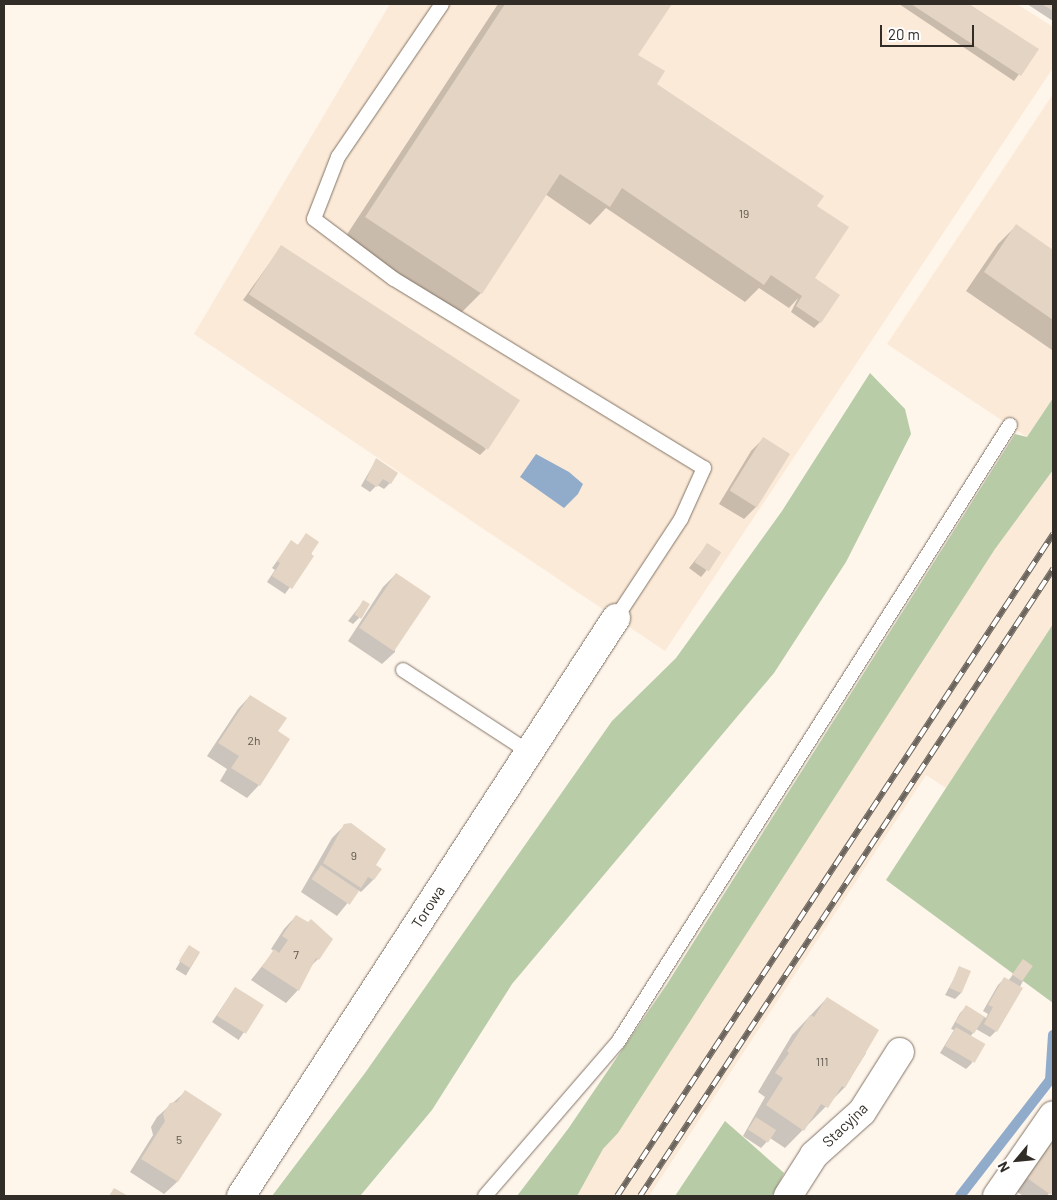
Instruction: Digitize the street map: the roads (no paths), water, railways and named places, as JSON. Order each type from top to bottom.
[{"type":"street","name":"Torowa","points":[[241,1196],[616,618]]},
{"type":"street","name":"Stacyjna","points":[[788,1196],[814,1155],[862,1112],[900,1052]]},
{"type":"street","points":[[998,1196],[1053,1115]]},
{"type":"lane","points":[[442,4],[338,157],[314,219],[394,279],[704,468],[681,519],[616,618]]},
{"type":"lane","points":[[485,1196],[618,1042],[1010,425]]},
{"type":"lane","points":[[403,670],[529,752]]},
{"type":"water","points":[[536,454],[569,472],[583,484],[578,494],[564,508],[520,477]]},
{"type":"waterway","points":[[960,1196],[1050,1080],[1053,1035]]},
{"type":"railway","points":[[617,1196],[1053,534]]},
{"type":"railway","points":[[640,1196],[1053,569]]}]
